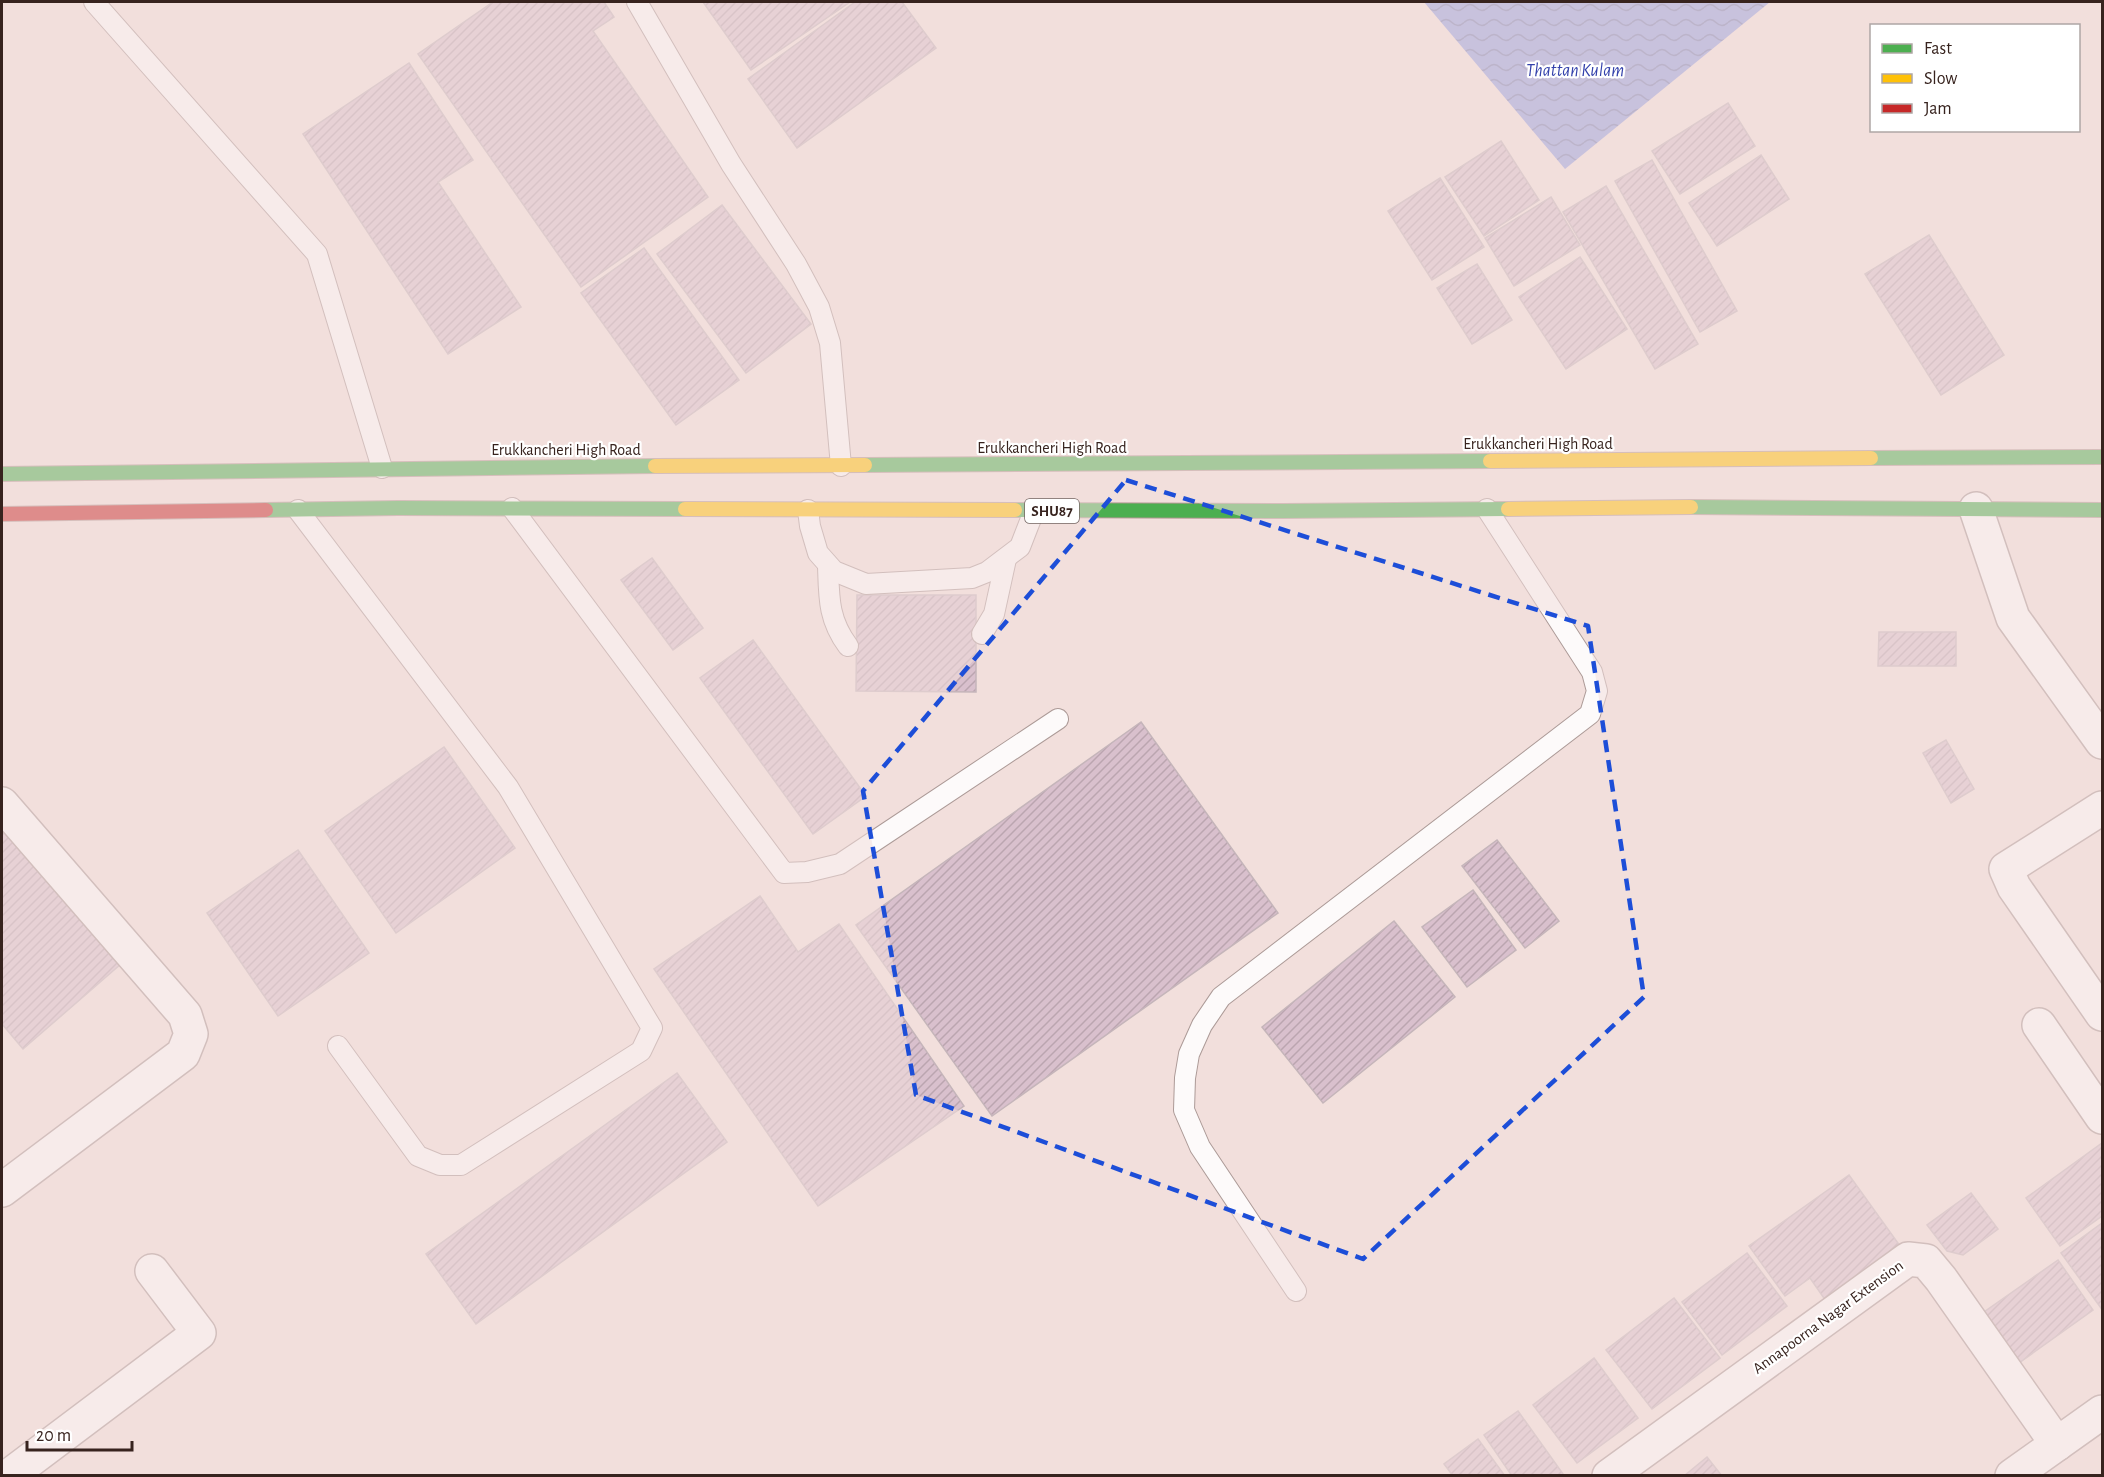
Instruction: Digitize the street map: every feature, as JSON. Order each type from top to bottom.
[{"type":"main road","name":"Erukkancheri High Road","points":[[2,474],[382,468],[2103,457]]},
{"type":"main road","name":"SHU87","points":[[2,514],[512,508],[1283,511],[1759,506],[2103,510]]},
{"type":"street","points":[[1976,509],[2013,618],[2103,741]]},
{"type":"street","points":[[2,804],[186,1015],[191,1034],[183,1054],[2,1190]]},
{"type":"street","points":[[2103,808],[2006,869],[2014,887],[2103,1014]]},
{"type":"street","points":[[2039,1025],[2103,1117]]},
{"type":"street","name":"Annapoorna Nagar Extension","points":[[1609,1476],[1908,1258],[1926,1261],[1941,1279],[2057,1444]]},
{"type":"street","points":[[9,1476],[199,1333],[152,1271]]},
{"type":"street","points":[[2012,1476],[2103,1412]]},
{"type":"lane","points":[[94,2],[316,254],[382,468]]},
{"type":"lane","points":[[637,2],[731,164],[796,264],[819,307],[830,343],[841,466]]},
{"type":"lane","points":[[512,508],[784,873],[807,872],[840,864],[1058,719]]},
{"type":"lane","points":[[1296,1291],[1200,1147],[1184,1110],[1185,1078],[1189,1054],[1202,1025],[1221,997],[1590,714],[1597,691],[1592,672],[1487,509]]},
{"type":"lane","points":[[298,510],[508,788],[652,1028],[641,1052],[461,1165],[440,1165],[418,1155],[338,1046]]},
{"type":"lane","points":[[808,510],[818,553],[834,572],[866,584],[972,578],[987,572],[1020,547],[1034,510]]},
{"type":"lane","points":[[982,634],[994,614],[1006,559]]},
{"type":"lane","points":[[828,565],[829,605],[837,631],[848,646]]},
{"type":"highlighted area","points":[[1126,480],[1588,626],[1644,997],[1363,1259],[916,1095],[863,791]]},
{"type":"water","name":"Thattan Kulam","points":[[1424,2],[1770,2],[1565,169]]},
{"type":"building","points":[[493,2],[604,2],[614,17],[593,31],[708,197],[581,287],[418,54]]},
{"type":"building","points":[[703,2],[850,2],[751,70]]},
{"type":"building","points":[[855,2],[902,2],[936,48],[797,148],[748,79]]},
{"type":"building","points":[[409,63],[473,160],[438,182],[521,307],[448,354],[303,134]]},
{"type":"building","points":[[1728,103],[1755,146],[1680,194],[1652,151]]},
{"type":"building","points":[[1501,141],[1539,200],[1484,236],[1445,177]]},
{"type":"building","points":[[1761,155],[1789,199],[1717,246],[1689,203]]},
{"type":"building","points":[[1652,160],[1737,311],[1700,332],[1615,181]]},
{"type":"building","points":[[1440,178],[1484,247],[1432,280],[1388,211]]},
{"type":"building","points":[[1606,186],[1698,344],[1655,369],[1563,212]]},
{"type":"building","points":[[1551,197],[1580,245],[1514,286],[1485,238]]},
{"type":"building","points":[[722,205],[811,324],[746,373],[657,254]]},
{"type":"building","points":[[1929,235],[2004,355],[1941,395],[1865,274]]},
{"type":"building","points":[[644,248],[739,380],[676,425],[581,293]]},
{"type":"building","points":[[1580,257],[1627,329],[1566,369],[1519,297]]},
{"type":"building","points":[[1477,264],[1512,320],[1472,344],[1437,288]]},
{"type":"building","points":[[652,558],[703,628],[673,650],[621,580]]},
{"type":"building","points":[[857,595],[976,595],[976,692],[856,691]]},
{"type":"building","points":[[1879,632],[1956,632],[1956,666],[1878,666]]},
{"type":"building","points":[[753,640],[866,796],[813,834],[700,678]]},
{"type":"building","points":[[1141,722],[1278,913],[992,1116],[856,925]]},
{"type":"building","points":[[1946,740],[1974,789],[1951,803],[1923,753]]},
{"type":"building","points":[[444,747],[515,848],[396,933],[325,831]]},
{"type":"building","points":[[2,827],[121,964],[23,1049],[2,1024]]},
{"type":"building","points":[[1497,840],[1559,921],[1525,948],[1462,866]]},
{"type":"building","points":[[298,850],[369,953],[278,1016],[207,913]]},
{"type":"building","points":[[1473,890],[1516,950],[1467,987],[1422,927]]},
{"type":"building","points":[[760,896],[798,952],[839,924],[964,1106],[818,1206],[654,969]]},
{"type":"building","points":[[1394,921],[1455,997],[1323,1103],[1262,1027]]},
{"type":"building","points":[[677,1073],[727,1142],[476,1324],[426,1254]]},
{"type":"building","points":[[2102,1143],[2102,1216],[2060,1246],[2026,1198]]},
{"type":"building","points":[[1849,1175],[1903,1250],[1828,1304],[1810,1278],[1785,1296],[1749,1246]]},
{"type":"building","points":[[1971,1193],[1998,1229],[1963,1255],[1947,1251],[1927,1225]]},
{"type":"building","points":[[2102,1223],[2102,1307],[2101,1308],[2061,1253]]},
{"type":"building","points":[[1747,1253],[1787,1306],[1722,1355],[1682,1302]]},
{"type":"building","points":[[2058,1260],[2093,1310],[2019,1363],[1984,1312]]},
{"type":"building","points":[[1674,1298],[1720,1358],[1652,1409],[1606,1350]]},
{"type":"building","points":[[1594,1358],[1638,1418],[1577,1463],[1533,1405]]},
{"type":"building","points":[[1518,1411],[1563,1474],[1561,1476],[1512,1476],[1484,1435]]},
{"type":"building","points":[[1478,1439],[1505,1476],[1453,1476],[1444,1464]]},
{"type":"building","points":[[1707,1457],[1722,1476],[1684,1476]]},
{"type":"traffic: fast","points":[[1871,458],[2102,457]]},
{"type":"traffic: fast","points":[[865,465],[1490,461]]},
{"type":"traffic: fast","points":[[2,474],[655,466]]},
{"type":"traffic: fast","points":[[1691,507],[2102,510]]},
{"type":"traffic: fast","points":[[266,510],[685,509]]},
{"type":"traffic: fast","points":[[1015,510],[1508,509]]},
{"type":"traffic: slow","points":[[1490,461],[1871,458]]},
{"type":"traffic: slow","points":[[655,466],[865,465]]},
{"type":"traffic: slow","points":[[1508,509],[1691,507]]},
{"type":"traffic: slow","points":[[685,509],[1015,510]]},
{"type":"traffic: jam","points":[[2,514],[266,510]]}]
